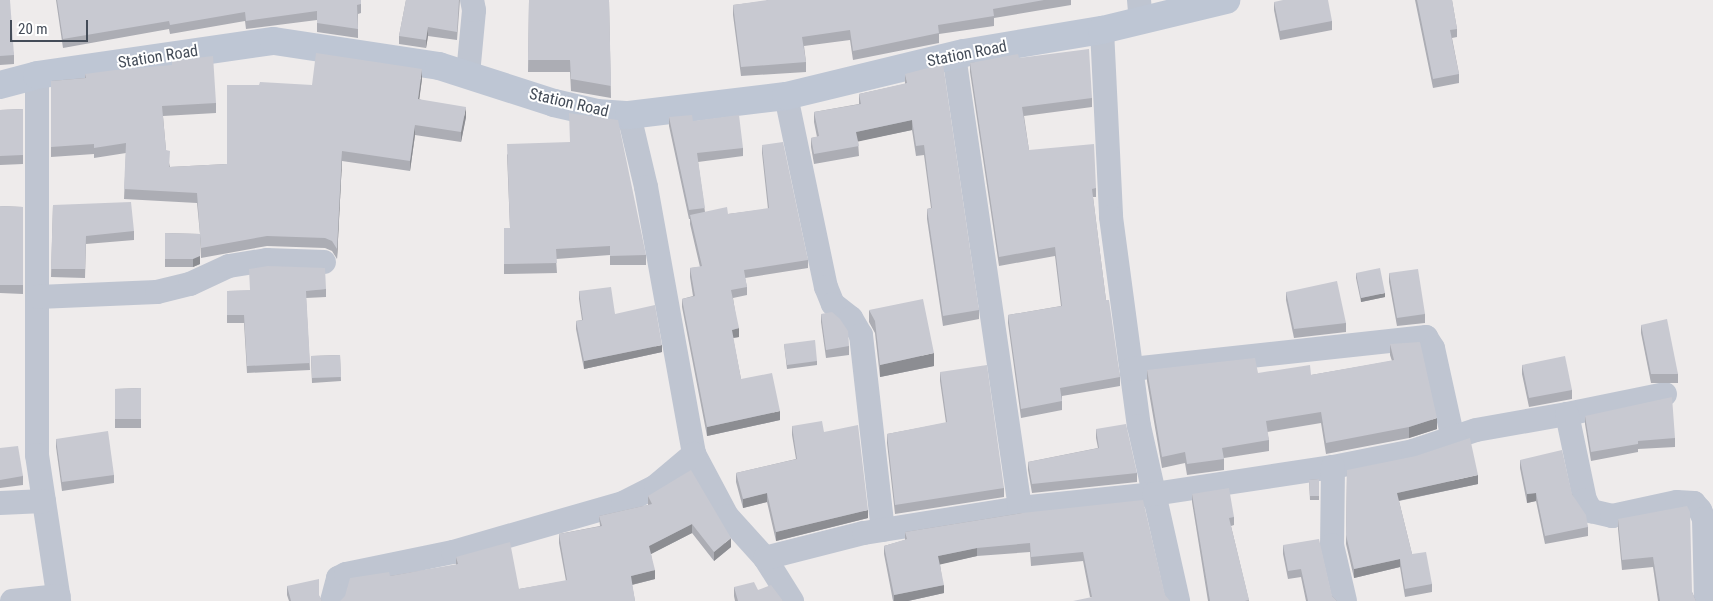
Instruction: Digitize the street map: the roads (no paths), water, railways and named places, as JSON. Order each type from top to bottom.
[{"type":"main road","name":"Station Road","points":[[0,85],[37,75],[274,42],[410,61],[468,74],[554,103],[597,113],[628,115],[786,96],[954,55],[1102,30],[1140,11],[1226,0]]},
{"type":"street","points":[[468,74],[474,10],[472,0]]},
{"type":"street","points":[[1102,30],[1111,217],[1139,426],[1178,601]]},
{"type":"street","points":[[954,55],[1020,508]]},
{"type":"street","points":[[12,601],[59,598],[36,456],[38,297],[37,75]]},
{"type":"street","points":[[786,96],[826,287],[833,304],[851,318],[861,335],[883,530]]},
{"type":"street","points":[[628,115],[646,187],[694,454],[727,516],[765,558],[792,601]]},
{"type":"street","points":[[38,297],[156,292],[190,284],[230,266],[267,260],[324,262]]},
{"type":"street","points":[[1132,369],[1426,337],[1433,348],[1453,439]]},
{"type":"street","points":[[765,558],[883,530],[1020,508],[1154,494],[1333,467],[1453,439],[1476,430],[1666,394]]},
{"type":"street","points":[[1567,414],[1584,500],[1591,511],[1612,516],[1677,502],[1694,502],[1700,510],[1704,519],[1706,601]]},
{"type":"street","points":[[332,601],[338,578],[346,574],[452,552],[623,503],[656,486],[694,454]]},
{"type":"street","points":[[1333,467],[1332,545],[1345,601]]},
{"type":"street","points":[[0,503],[44,500]]}]
